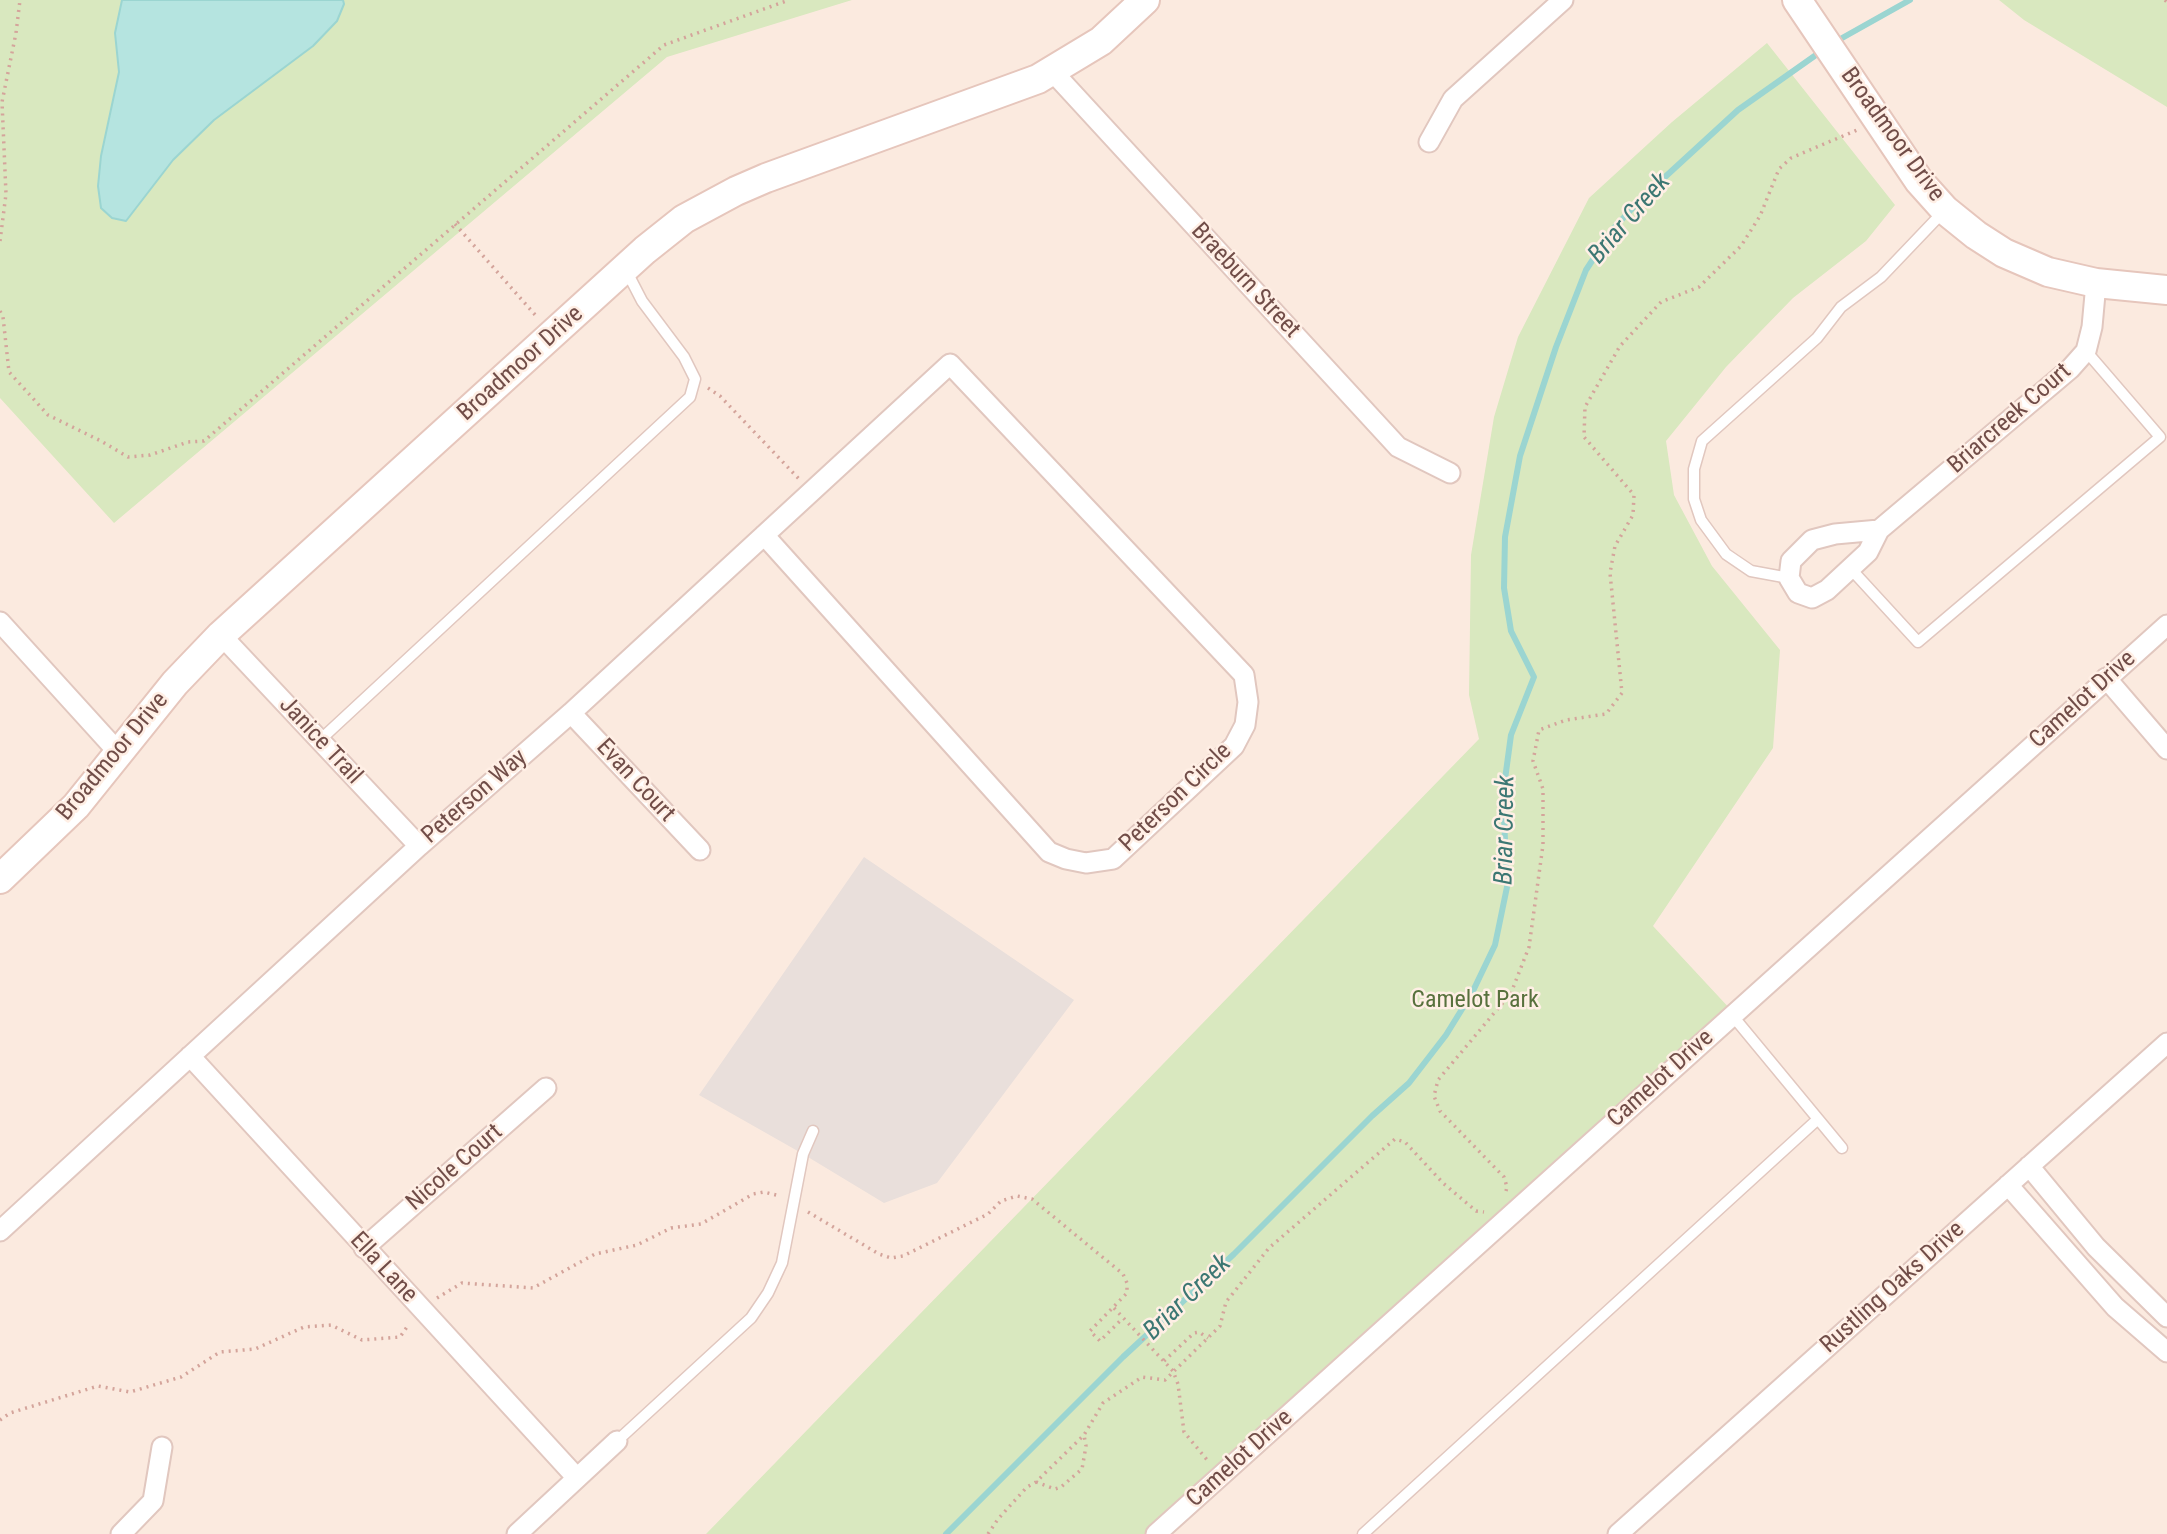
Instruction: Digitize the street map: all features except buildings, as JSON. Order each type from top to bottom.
[{"type":"street","name":"Broadmoor Drive","points":[[0,879],[76,806],[175,683],[222,635],[625,269],[684,219],[766,178],[1024,85],[1053,72],[1101,41],[1146,0]]},
{"type":"street","points":[[1429,142],[1453,99],[1563,0]]},
{"type":"street","name":"Broadmoor Drive","points":[[1801,6],[1919,181],[1945,210],[1976,235],[2004,253],[2048,272],[2096,283],[2167,290]]},
{"type":"street","name":"Braeburn Street","points":[[1053,72],[1398,447],[1450,473]]},
{"type":"street","name":"Briarcreek Court","points":[[1789,578],[1798,593],[1812,598],[1827,590],[1868,552],[1879,530],[2070,369],[2087,351],[2096,283]]},
{"type":"street","name":"Peterson Way","points":[[0,1231],[419,846],[571,713],[950,364]]},
{"type":"street","name":"Peterson Circle","points":[[764,535],[1049,852],[1086,863],[1113,859],[1234,746],[1245,725],[1248,702],[1244,675],[950,364]]},
{"type":"street","points":[[1789,578],[1791,561],[1812,540],[1835,534],[1879,530]]},
{"type":"street","points":[[0,622],[119,753]]},
{"type":"street","name":"Camelot Drive","points":[[1156,1534],[2167,625]]},
{"type":"street","name":"Janice Trail","points":[[222,635],[419,846]]},
{"type":"street","points":[[2106,678],[2167,749]]},
{"type":"street","name":"Evan Court","points":[[571,713],[700,850]]},
{"type":"street","name":"Rustling Oaks Drive","points":[[1618,1534],[2167,1043]]},
{"type":"street","name":"Ella Lane","points":[[190,1056],[577,1478]]},
{"type":"street","name":"Nicole Court","points":[[364,1248],[546,1088]]},
{"type":"street","points":[[2029,1167],[2096,1247],[2167,1317]]},
{"type":"street","points":[[2008,1185],[2115,1307],[2167,1352]]},
{"type":"street","points":[[517,1534],[617,1441]]},
{"type":"street","points":[[121,1534],[153,1501],[162,1447]]},
{"type":"lane","points":[[1789,578],[1751,571],[1726,554],[1701,520],[1694,499],[1694,469],[1702,441],[1817,338],[1841,307],[1881,276],[1945,210]]},
{"type":"lane","points":[[319,741],[690,397],[695,379],[684,357],[642,301],[625,269]]},
{"type":"lane","points":[[1850,568],[1919,642],[2160,437],[2087,351]]},
{"type":"lane","points":[[1731,1015],[1842,1148]]},
{"type":"lane","points":[[1363,1534],[1818,1119]]},
{"type":"lane","points":[[617,1441],[751,1318],[768,1293],[782,1264],[803,1154],[813,1131]]},
{"type":"path","points":[[0,242],[5,194],[2,102],[20,0]]},
{"type":"path","points":[[0,311],[9,372],[48,415],[128,457],[150,455],[188,442],[204,441],[664,45],[789,0]]},
{"type":"path","points":[[1503,1197],[1507,1187],[1504,1177],[1440,1111],[1434,1096],[1438,1080],[1511,993],[1529,947],[1543,845],[1543,789],[1533,761],[1539,730],[1566,720],[1606,713],[1622,693],[1610,572],[1615,546],[1633,515],[1634,495],[1584,437],[1586,407],[1620,346],[1661,302],[1699,287],[1741,246],[1760,216],[1779,169],[1791,158],[1856,131],[1877,118]]},
{"type":"path","points":[[455,224],[553,335]]},
{"type":"path","points":[[695,379],[720,396],[811,491]]},
{"type":"path","points":[[988,1534],[1027,1487],[1036,1482],[1084,1435],[1103,1404],[1142,1377],[1165,1380],[1220,1326],[1226,1302],[1269,1248],[1395,1139],[1405,1142],[1443,1183],[1476,1211],[1487,1212]]},
{"type":"path","points":[[0,1420],[10,1413],[98,1386],[130,1392],[181,1377],[220,1352],[255,1349],[304,1327],[331,1325],[362,1340],[400,1337],[421,1309],[462,1283],[533,1288],[594,1254],[637,1245],[671,1228],[701,1224],[753,1194],[776,1194],[879,1254],[891,1258],[903,1256],[988,1214],[1001,1201],[1017,1196],[1032,1199],[1123,1274],[1127,1283],[1127,1293],[1090,1331],[1100,1341],[1123,1318]]},
{"type":"path","points":[[1114,1308],[1173,1371],[1178,1384],[1184,1432],[1222,1476]]},
{"type":"path","points":[[1164,1361],[1194,1333],[1199,1332],[1208,1338]]},
{"type":"path","points":[[1036,1482],[1055,1489],[1060,1488],[1082,1469],[1086,1446],[1084,1435]]},
{"type":"shaded area","points":[[864,857],[1074,1000],[937,1183],[884,1203],[699,1095]]},
{"type":"green space","points":[[0,0],[852,0],[667,57],[114,523],[0,398]]},
{"type":"green space","points":[[1999,0],[2167,0],[2167,107],[2024,20]]},
{"type":"green space","name":"Camelot Park","points":[[1767,43],[1895,205],[1866,241],[1793,298],[1726,367],[1666,441],[1674,495],[1712,566],[1780,650],[1773,748],[1653,926],[1732,1011],[1153,1534],[706,1534],[1479,739],[1469,695],[1471,555],[1494,417],[1518,337],[1589,198],[1672,122]]},
{"type":"water","points":[[122,0],[343,0],[344,4],[337,21],[313,46],[214,120],[173,160],[126,221],[112,218],[101,208],[98,186],[101,156],[119,72],[115,33]]},
{"type":"waterway","name":"Briar Creek","points":[[1835,42],[1910,0]]},
{"type":"waterway","name":"Briar Creek","points":[[946,1534],[1123,1357],[1234,1254],[1372,1116],[1409,1083],[1446,1035],[1472,993],[1495,945],[1507,887],[1503,794],[1511,735],[1534,677],[1511,631],[1504,588],[1505,537],[1520,456],[1556,347],[1586,270],[1613,229],[1641,199],[1738,110],[1823,50]]}]
